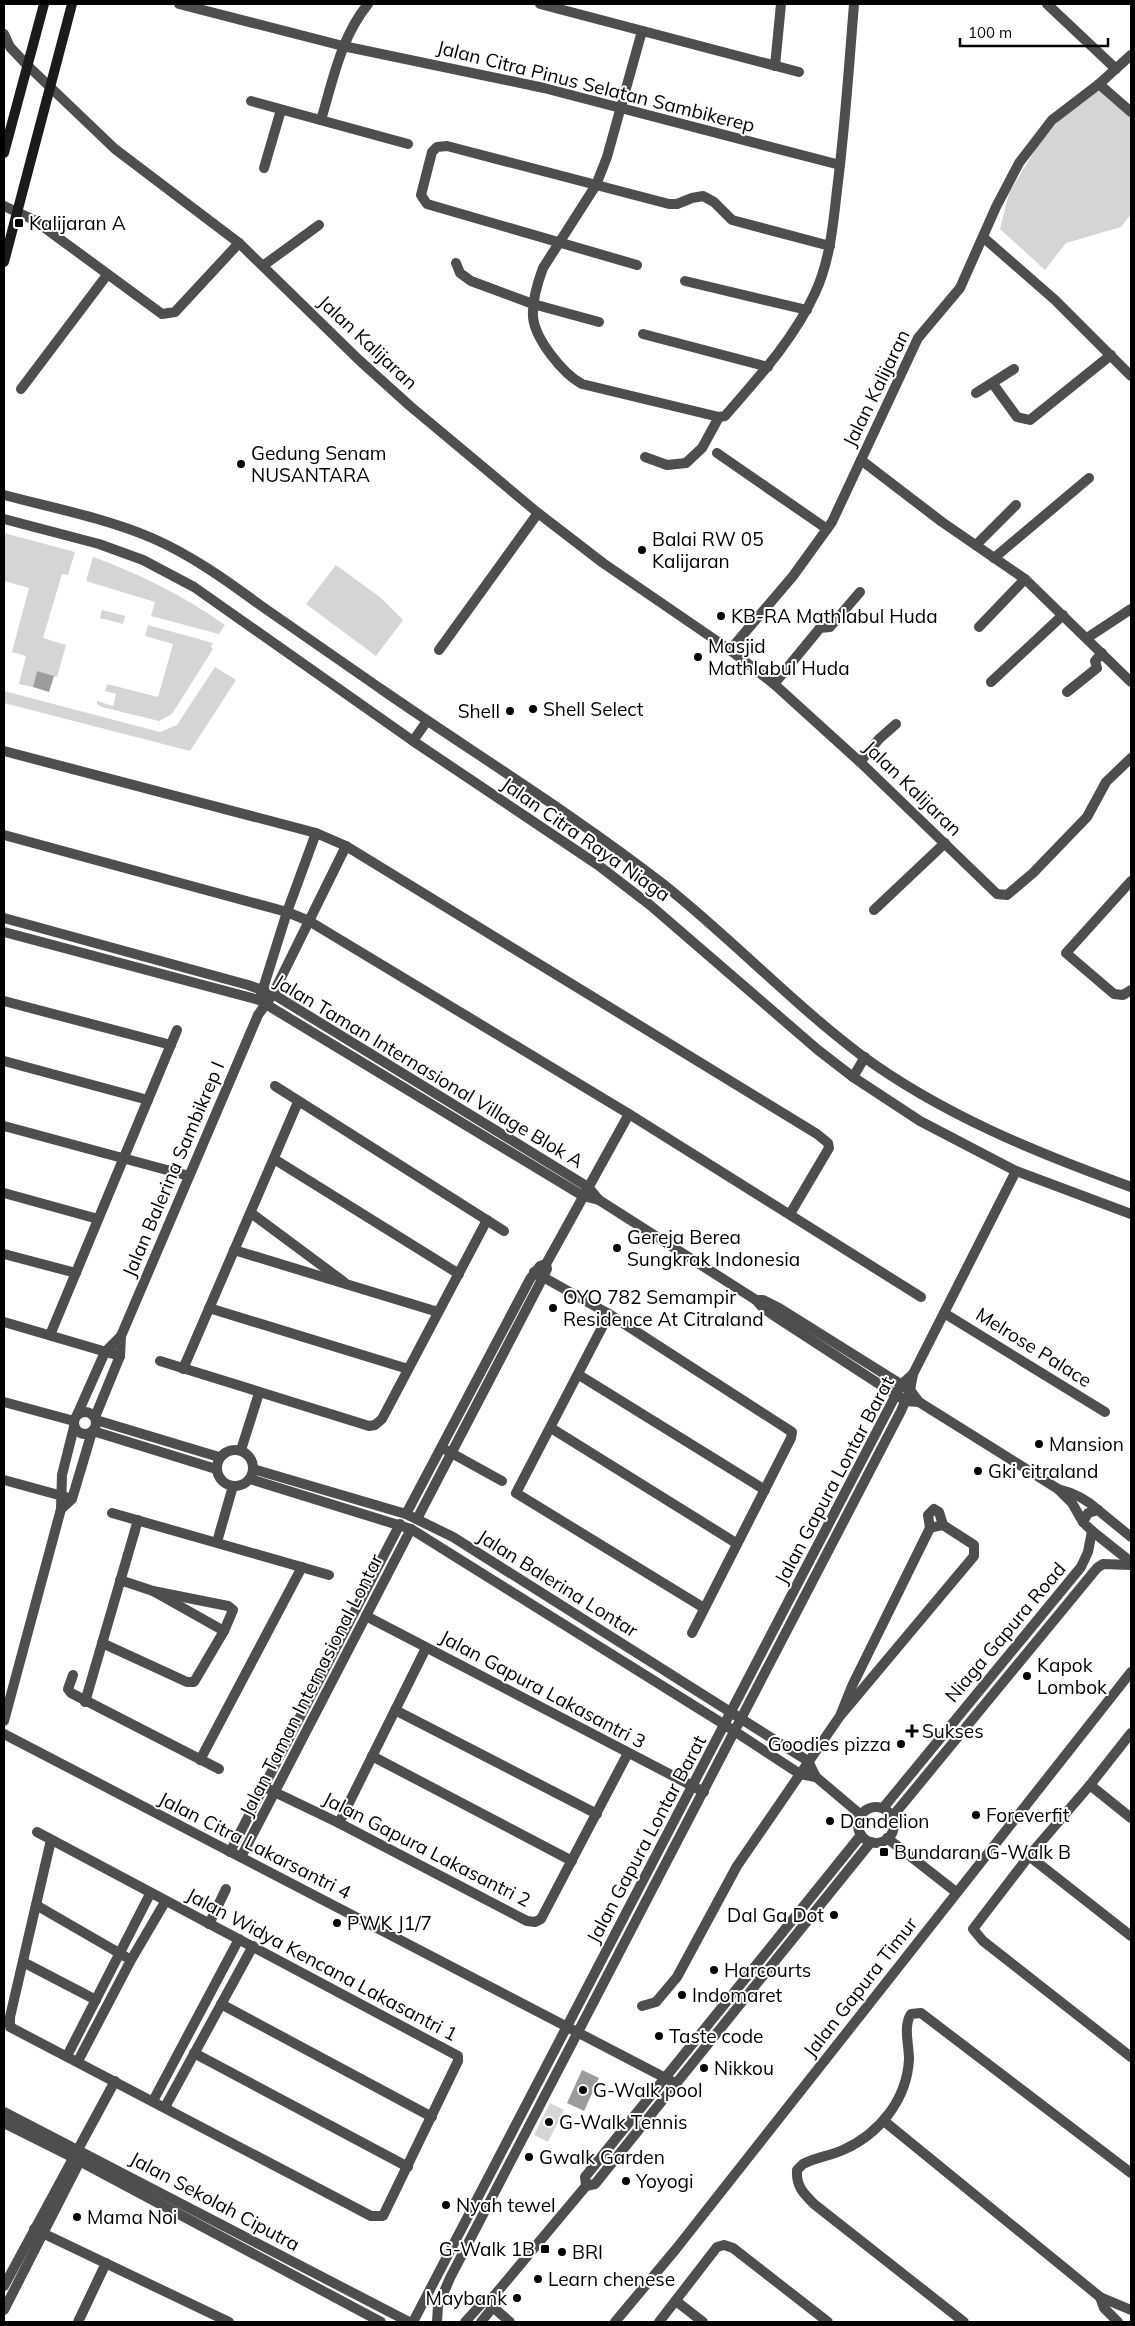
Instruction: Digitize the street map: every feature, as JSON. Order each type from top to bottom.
[{"type":"main road","points":[[4,153],[44,4]]},
{"type":"main road","points":[[4,262],[72,4]]},
{"type":"street","name":"Jalan Citra Pinus Selatan Sambikerep","points":[[179,4],[343,46],[515,82],[840,164]]},
{"type":"street","points":[[321,120],[343,46],[354,22],[368,4]]},
{"type":"street","points":[[540,4],[799,72]]},
{"type":"street","points":[[775,66],[781,4]]},
{"type":"street","points":[[642,31],[607,157],[596,185],[543,268],[533,304],[535,326],[549,351],[571,378],[582,384],[719,417],[725,416],[768,366],[807,310],[821,280],[830,246],[840,164],[854,4]]},
{"type":"street","points":[[1047,4],[1116,69]]},
{"type":"street","name":"Jalan Kalijaran","points":[[4,34],[10,47],[27,65],[115,149],[239,243],[264,265],[359,360],[538,513],[636,587],[730,650],[774,684],[860,762],[1000,895],[1008,895],[1020,886],[1068,838],[1087,817],[1106,782],[1131,758]]},
{"type":"street","name":"Jalan Kalijaran","points":[[730,650],[793,576],[827,529],[918,338],[960,288],[1009,179],[1044,129],[1065,109],[1099,84],[1131,55]]},
{"type":"street","points":[[1099,84],[1131,112]]},
{"type":"street","points":[[250,101],[408,144]]},
{"type":"street","points":[[264,168],[281,110]]},
{"type":"street","points":[[637,265],[558,244],[424,202],[422,191],[432,152],[437,147],[446,146],[669,204],[677,204],[703,196],[714,202],[732,220],[830,246]]},
{"type":"street","points":[[4,206],[42,225],[155,311],[171,314],[239,243]]},
{"type":"street","points":[[264,265],[320,225]]},
{"type":"street","points":[[984,238],[1055,300],[1131,376]]},
{"type":"street","points":[[456,263],[460,273],[467,279],[533,304],[599,322]]},
{"type":"street","points":[[21,389],[107,275]]},
{"type":"street","points":[[684,281],[807,310]]},
{"type":"street","points":[[643,334],[768,366]]},
{"type":"street","points":[[993,384],[1017,417],[1030,420],[1111,356]]},
{"type":"street","points":[[976,393],[1014,369]]},
{"type":"street","points":[[645,456],[667,465],[686,463],[702,448],[719,417]]},
{"type":"street","points":[[718,453],[827,529]]},
{"type":"street","points":[[861,460],[915,502],[1025,579],[1131,682]]},
{"type":"street","points":[[994,558],[1089,478]]},
{"type":"street","name":"Jalan Citra Raya Niaga","points":[[4,495],[109,523],[152,538],[205,566],[427,721],[610,844],[666,887],[833,1032],[865,1057],[934,1101],[980,1126],[1027,1148],[1131,1187]]},
{"type":"street","points":[[976,545],[1016,505]]},
{"type":"street","points":[[439,650],[538,513]]},
{"type":"street","name":"Jalan Citra Raya Niaga","points":[[4,520],[108,547],[143,560],[194,586],[414,741],[598,865],[650,905],[818,1050],[853,1077],[920,1122],[1016,1171],[1131,1214]]},
{"type":"street","points":[[979,627],[1025,579]]},
{"type":"street","points":[[774,684],[820,628],[830,627],[860,592]]},
{"type":"street","points":[[1087,638],[1131,609]]},
{"type":"street","points":[[991,682],[1063,615]]},
{"type":"street","points":[[1068,692],[1097,668],[1095,661],[1102,653]]},
{"type":"street","points":[[414,741],[427,721]]},
{"type":"street","points":[[860,762],[879,739],[896,724]]},
{"type":"street","points":[[4,751],[316,833],[346,846],[817,1134],[828,1143],[827,1153],[790,1214]]},
{"type":"street","name":"Jalan Balerina Sambikrep I","points":[[266,997],[287,912],[316,833]]},
{"type":"street","points":[[4,835],[287,912],[309,921],[629,1114],[921,1297]]},
{"type":"street","points":[[874,910],[945,843]]},
{"type":"street","name":"Jalan Balerina Sambikrep I","points":[[61,1509],[72,1498],[95,1419],[120,1356],[121,1336],[258,1015],[266,997],[309,921],[346,846]]},
{"type":"street","points":[[1131,881],[1066,953],[1114,994],[1124,995],[1131,990]]},
{"type":"street","name":"Jalan Taman Internasional Village Blok A","points":[[4,918],[86,941],[266,997],[599,1200],[756,1300],[773,1315],[896,1395],[906,1400],[919,1402]]},
{"type":"street","name":"Jalan Taman Internasional Village Blok A","points":[[4,932],[84,954],[266,997]]},
{"type":"street","points":[[84,954],[86,941]]},
{"type":"street","points":[[4,1002],[171,1045]]},
{"type":"street","points":[[50,1334],[177,1030]]},
{"type":"street","points":[[853,1077],[865,1057]]},
{"type":"street","points":[[4,1061],[148,1100]]},
{"type":"street","points":[[275,1086],[504,1231]]},
{"type":"street","points":[[183,1369],[298,1102]]},
{"type":"street","points":[[406,1514],[508,1320],[538,1275],[547,1269],[546,1264],[629,1114]]},
{"type":"street","points":[[4,1126],[190,1176]]},
{"type":"street","points":[[274,1159],[459,1274]]},
{"type":"street","name":"Jalan Gapura Lontar Barat","points":[[437,2322],[438,2306],[450,2278],[906,1400],[913,1374],[1016,1171]]},
{"type":"street","points":[[4,1193],[98,1219]]},
{"type":"street","points":[[250,1212],[351,1287]]},
{"type":"street","points":[[160,1361],[259,1393],[372,1426],[382,1419],[488,1220]]},
{"type":"street","points":[[234,1250],[438,1312]]},
{"type":"street","points":[[4,1254],[76,1273]]},
{"type":"street","points":[[538,1275],[609,1314],[791,1430],[791,1438],[736,1543],[692,1633]]},
{"type":"street","points":[[417,1519],[518,1325],[538,1275]]},
{"type":"street","name":"Jalan Taman Internasional Village Blok A","points":[[756,1300],[763,1300],[779,1308],[901,1384],[910,1390],[919,1402]]},
{"type":"street","points":[[209,1308],[408,1369]]},
{"type":"street","name":"Melrose Palace","points":[[944,1313],[1105,1412]]},
{"type":"street","points":[[609,1314],[579,1375],[516,1493],[704,1608]]},
{"type":"street","points":[[508,1320],[518,1325]]},
{"type":"street","points":[[4,1322],[120,1356]]},
{"type":"street","name":"Jalan Balerina Sambikrep I","points":[[4,1721],[61,1509],[60,1496],[75,1421],[105,1352],[121,1336]]},
{"type":"street","name":"Jalan Gapura Lontar Barat","points":[[411,2322],[726,1725],[901,1384],[913,1374]]},
{"type":"street","points":[[579,1375],[765,1490]]},
{"type":"street","points":[[241,1450],[259,1393]]},
{"type":"street","points":[[4,1402],[75,1421]]},
{"type":"street","points":[[919,1402],[1058,1489],[1072,1503],[1083,1522],[1131,1564]]},
{"type":"street","points":[[75,1421],[84,1411],[95,1419],[220,1457]]},
{"type":"street","points":[[75,1421],[80,1433],[92,1432],[216,1469]]},
{"type":"street","points":[[551,1428],[736,1543]]},
{"type":"street","points":[[441,1447],[502,1481]]},
{"type":"street","points":[[229,1450],[241,1450],[252,1461],[252,1474],[242,1485],[233,1486],[222,1481],[216,1469],[220,1457],[229,1450]]},
{"type":"street","name":"Jalan Balerina Lontar","points":[[252,1474],[406,1514],[472,1549],[808,1761],[816,1777],[861,1815]]},
{"type":"street","name":"Jalan Balerina Lontar","points":[[252,1474],[400,1524],[412,1530],[726,1725],[800,1774],[816,1777]]},
{"type":"street","points":[[4,1480],[72,1498]]},
{"type":"street","points":[[217,1542],[233,1486]]},
{"type":"street","points":[[1058,1489],[1073,1493],[1087,1500],[1131,1537]]},
{"type":"street","points":[[642,2006],[656,2002],[677,1977],[737,1866],[840,1716],[974,1556],[974,1545],[943,1525],[940,1512],[934,1509],[928,1515],[930,1528],[852,1686],[840,1716]]},
{"type":"street","points":[[1083,1522],[1088,1513],[1098,1510]]},
{"type":"street","points":[[112,1514],[217,1542],[328,1575]]},
{"type":"street","points":[[85,1702],[138,1520]]},
{"type":"street","name":"Jalan Taman Internasional Lontar","points":[[230,1852],[400,1524]]},
{"type":"street","points":[[930,1528],[943,1525]]},
{"type":"street","name":"Jalan Taman Internasional Lontar","points":[[241,1857],[412,1530]]},
{"type":"street","name":"Niaga Gapura Road","points":[[883,1808],[1081,1567],[1088,1552],[1092,1531]]},
{"type":"street","points":[[464,1562],[472,1549]]},
{"type":"street","name":"Niaga Gapura Road","points":[[892,1817],[1097,1568],[1103,1564],[1131,1564]]},
{"type":"street","points":[[200,1760],[302,1567]]},
{"type":"street","points":[[102,1643],[191,1684],[197,1679],[233,1614],[233,1610],[228,1606],[153,1591],[120,1580]]},
{"type":"street","points":[[153,1591],[224,1631]]},
{"type":"street","name":"Jalan Gapura Lakasantri 3","points":[[366,1616],[704,1792]]},
{"type":"street","points":[[339,1823],[426,1648]]},
{"type":"street","points":[[332,1656],[342,1662]]},
{"type":"street","name":"Jalan Gapura Timur","points":[[614,2322],[676,2249],[1131,1672]]},
{"type":"street","points":[[72,1675],[68,1691],[85,1702],[219,1769]]},
{"type":"street","points":[[395,1710],[598,1814]]},
{"type":"street","points":[[1131,1733],[1090,1785],[1029,1856],[978,1921],[974,1931],[983,1941],[1131,2057]]},
{"type":"street","name":"Jalan Citra Lakarsantri 4","points":[[4,1734],[675,2083]]},
{"type":"street","name":"Jalan Gapura Lakasantri 2","points":[[264,1787],[339,1823],[532,1922],[541,1919],[598,1814],[628,1753]]},
{"type":"street","points":[[372,1756],[572,1861]]},
{"type":"street","points":[[1090,1785],[1131,1818]]},
{"type":"street","points":[[871,1808],[883,1808],[892,1817],[893,1828],[888,1838],[882,1841],[871,1842],[861,1835],[858,1825],[861,1815],[871,1808]]},
{"type":"street","name":"Jalan Widya Kencana Lakasantri 1","points":[[22,1962],[10,2017],[10,2027],[377,2218],[386,2213],[458,2061],[458,2056],[253,1946],[165,1902],[37,1832]]},
{"type":"street","points":[[588,2182],[666,2077],[861,1835]]},
{"type":"street","points":[[888,1838],[956,1892]]},
{"type":"street","points":[[51,1840],[22,1962],[96,2000]]},
{"type":"street","points":[[465,2322],[490,2302],[588,2182],[675,2083],[871,1842]]},
{"type":"street","points":[[1029,1856],[1131,1936]]},
{"type":"street","points":[[209,1924],[226,1889]]},
{"type":"street","points":[[67,2056],[150,1894]]},
{"type":"street","points":[[78,2061],[131,1960],[165,1902]]},
{"type":"street","points":[[36,1905],[131,1960]]},
{"type":"street","points":[[153,2101],[238,1939]]},
{"type":"street","points":[[164,2107],[253,1946]]},
{"type":"street","points":[[221,2004],[432,2117]]},
{"type":"street","points":[[964,2322],[814,2204],[799,2187],[796,2180],[797,2170],[803,2164],[855,2144],[884,2121],[899,2096],[906,2079],[909,2061],[908,2022],[912,2014],[918,2012],[1131,2173]]},
{"type":"street","points":[[194,2053],[408,2167]]},
{"type":"street","points":[[4,2310],[39,2231],[115,2081]]},
{"type":"street","name":"Jalan Sekolah Ciputra","points":[[4,2112],[411,2322]]},
{"type":"street","points":[[884,2121],[1100,2297],[1131,2310]]},
{"type":"street","name":"Jalan Sekolah Ciputra","points":[[4,2123],[79,2152],[381,2322]]},
{"type":"street","points":[[39,2231],[230,2322]]},
{"type":"street","points":[[4,2286],[39,2231]]},
{"type":"street","points":[[659,2322],[717,2247],[724,2245],[733,2248],[828,2322]]},
{"type":"street","points":[[80,2322],[106,2262]]},
{"type":"street","points":[[1100,2297],[1104,2308],[1118,2322]]},
{"type":"street","points":[[676,2301],[703,2322]]},
{"type":"street","points":[[481,2322],[490,2302]]},
{"type":"street","points":[[490,2302],[510,2322]]},
{"type":"shaded area","points":[[1101,88],[1131,116],[1131,214],[1121,227],[1066,243],[1045,270],[1000,229],[1009,193],[1037,147],[1062,117]]},
{"type":"shaded area","points":[[4,533],[75,552],[68,575],[62,574],[43,638],[66,645],[57,677],[37,671],[33,687],[19,684],[26,656],[12,652],[29,588],[4,581]]},
{"type":"shaded area","points":[[93,557],[161,586],[225,625],[219,634],[151,616],[155,602],[86,581]]},
{"type":"shaded area","points":[[336,565],[381,598],[403,620],[376,656],[306,604]]},
{"type":"shaded area","points":[[102,610],[125,616],[123,624],[100,618]]},
{"type":"shaded area","points":[[148,625],[213,643],[211,647],[213,649],[172,714],[159,721],[102,707],[97,704],[97,701],[113,706],[116,694],[105,691],[107,684],[158,697],[173,644],[145,636]]},
{"type":"shaded area","points":[[215,667],[236,680],[190,751],[4,703],[4,691],[160,732],[177,725]]},
{"type":"shaded area","points":[[37,671],[54,676],[49,692],[33,687]]},
{"type":"shaded area","name":"G-Walk pool","points":[[582,2070],[599,2078],[584,2111],[567,2103]]},
{"type":"shaded area","name":"G-Walk Tennis","points":[[550,2103],[564,2110],[548,2142],[534,2135]]},
{"type":"place","name":"Kalijaran A","points":[[19,223]]},
{"type":"place","name":"Gedung Senam NUSANTARA","points":[[241,464]]},
{"type":"place","name":"Balai RW 05 Kalijaran","points":[[642,550]]},
{"type":"place","name":"KB-RA Mathlabul Huda","points":[[721,616]]},
{"type":"place","name":"Masjid Mathlabul Huda","points":[[698,657]]},
{"type":"place","name":"Shell Select","points":[[533,709]]},
{"type":"place","name":"Shell","points":[[510,711]]},
{"type":"place","name":"Gereja Berea Sungkrak Indonesia","points":[[617,1248]]},
{"type":"place","name":"OYO 782 Semampir Residence At Citraland","points":[[553,1308]]},
{"type":"place","name":"Mansion","points":[[1039,1444]]},
{"type":"place","name":"Gki citraland","points":[[978,1471]]},
{"type":"place","name":"Kapok Lombok","points":[[1027,1676]]},
{"type":"place","name":"Sukses","points":[[912,1731]]},
{"type":"place","name":"Goodies pizza","points":[[901,1744]]},
{"type":"place","name":"Foreverfit","points":[[976,1815]]},
{"type":"place","name":"Dandelion","points":[[830,1821]]},
{"type":"place","name":"Bundaran G-Walk B","points":[[884,1852]]},
{"type":"place","name":"Dal Ga Dot","points":[[834,1915]]},
{"type":"place","name":"PWK J1/7","points":[[337,1923]]},
{"type":"place","name":"Harcourts","points":[[714,1970]]},
{"type":"place","name":"Indomaret","points":[[682,1995]]},
{"type":"place","name":"Taste code","points":[[659,2036]]},
{"type":"place","name":"Nikkou","points":[[704,2068]]},
{"type":"place","name":"G-Walk pool","points":[[583,2090]]},
{"type":"place","name":"G-Walk Tennis","points":[[549,2122]]},
{"type":"place","name":"Gwalk Garden","points":[[529,2157]]},
{"type":"place","name":"Yoyogi","points":[[626,2181]]},
{"type":"place","name":"Nyah tewel","points":[[446,2205]]},
{"type":"place","name":"Mama Noi","points":[[77,2217]]},
{"type":"place","name":"G-Walk 1B","points":[[545,2249]]},
{"type":"place","name":"BRI","points":[[562,2252]]},
{"type":"place","name":"Learn chenese","points":[[538,2279]]},
{"type":"place","name":"Maybank","points":[[517,2298]]}]
